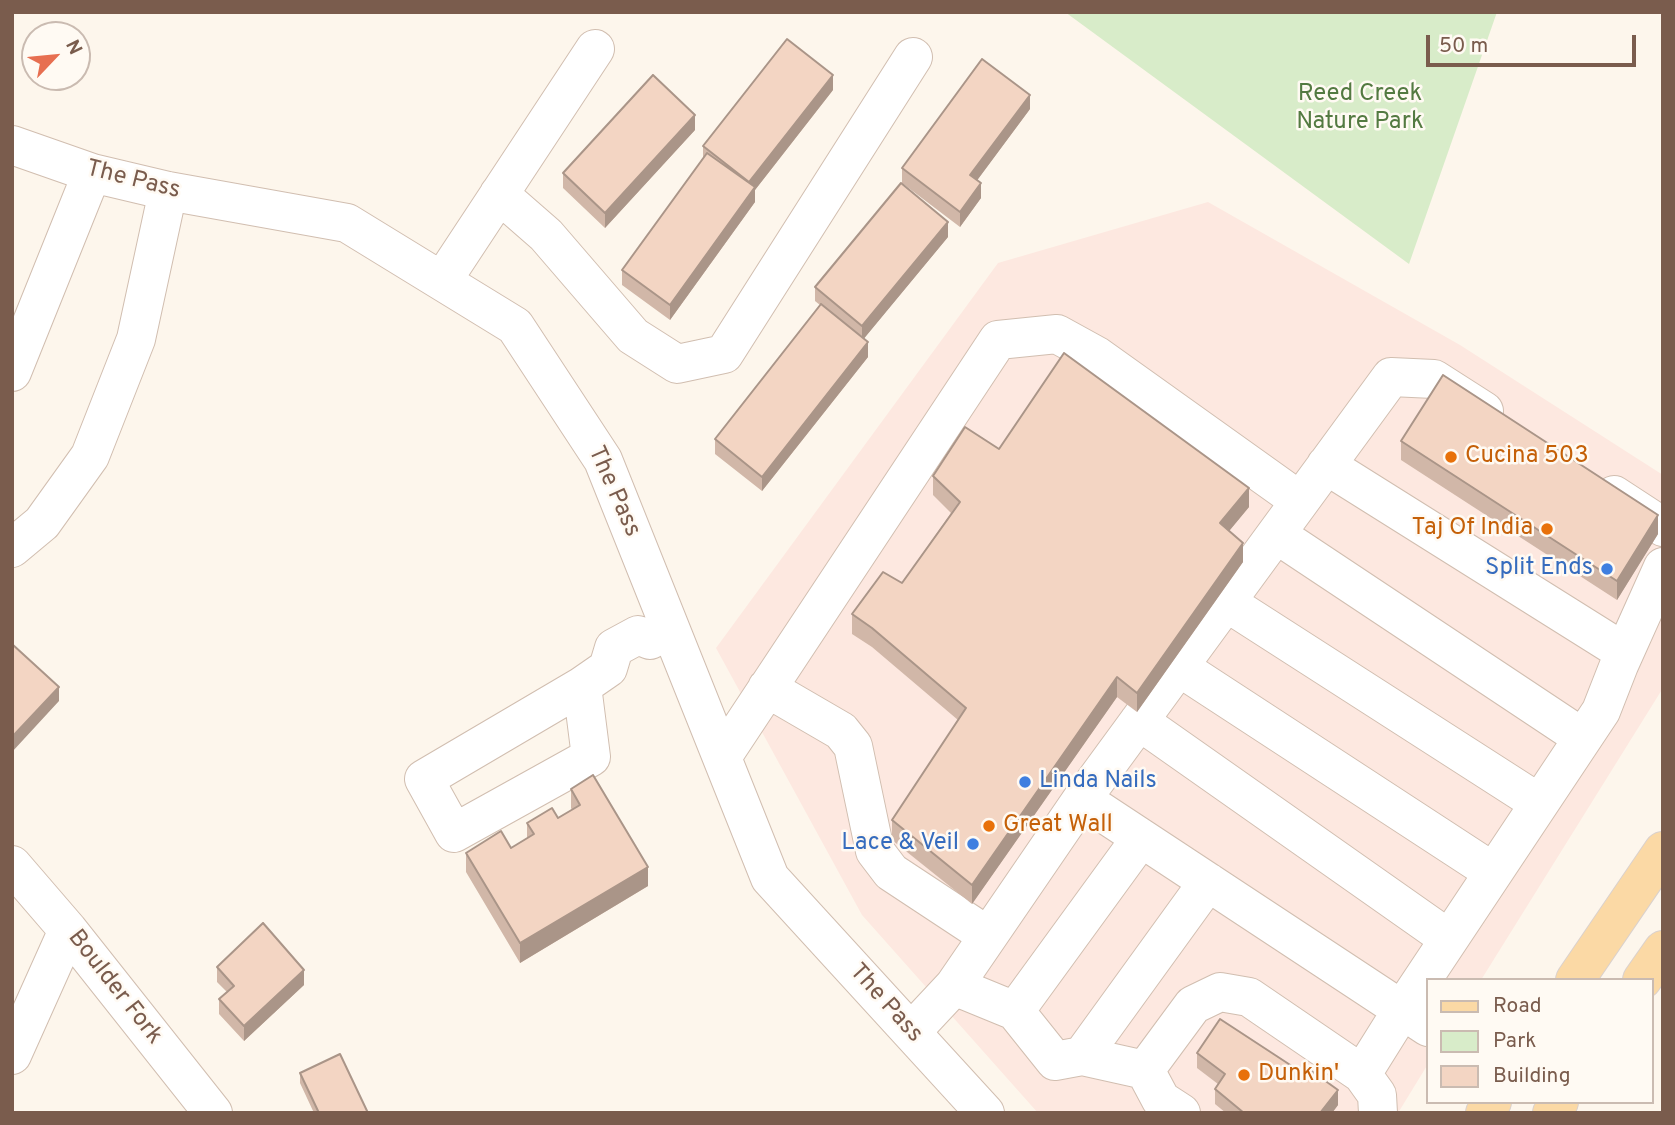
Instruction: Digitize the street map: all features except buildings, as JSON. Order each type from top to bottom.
[{"type":"main road","points":[[1576,978],[1663,851]]},
{"type":"main road","points":[[1643,978],[1663,950]]},
{"type":"street","points":[[442,281],[595,49]]},
{"type":"street","points":[[499,194],[547,235],[634,336],[677,363],[724,354],[913,57]]},
{"type":"street","name":"The Pass","points":[[12,145],[92,173],[168,191],[347,223],[515,326],[603,460],[660,634],[722,757],[770,878],[985,1113]]},
{"type":"street","points":[[12,372],[92,173]]},
{"type":"street","points":[[12,548],[42,523],[90,456],[136,339],[168,191]]},
{"type":"street","points":[[722,757],[998,340],[1057,334],[1097,356],[1300,501]]},
{"type":"street","points":[[911,1032],[954,986],[1082,799],[1391,377],[1434,379],[1514,430]]},
{"type":"street","points":[[1326,465],[1624,652]]},
{"type":"street","points":[[1583,475],[1663,527]]},
{"type":"street","points":[[1276,534],[1583,738]]},
{"type":"street","points":[[1432,978],[1449,939],[1601,711],[1624,652],[1663,567]]},
{"type":"street","points":[[1226,602],[1539,803]]},
{"type":"street","points":[[595,677],[614,648],[638,635],[660,634]]},
{"type":"street","points":[[1179,667],[1493,873]]},
{"type":"street","points":[[767,688],[841,731],[853,746],[874,851],[891,872],[988,936]]},
{"type":"street","points":[[1139,721],[1449,939]]},
{"type":"street","points":[[1082,799],[1415,1018]]},
{"type":"street","points":[[1015,1011],[1141,838]]},
{"type":"street","name":"Boulder Fork","points":[[12,865],[68,930],[213,1113]]},
{"type":"street","points":[[1082,1056],[1208,883]]},
{"type":"street","points":[[12,1055],[68,930]]},
{"type":"street","points":[[954,986],[1015,1011],[1055,1061],[1082,1056],[1145,1070],[1161,1100],[1181,1113]]},
{"type":"street","points":[[1145,1070],[1193,1005],[1220,992],[1249,997],[1362,1074],[1377,1095],[1378,1113]]},
{"type":"street","points":[[1362,1074],[1415,1018],[1426,992]]},
{"type":"shaded area","points":[[1208,202],[1460,345],[1663,475],[1663,688],[1482,978],[1426,978],[1426,1067],[1398,1113],[1038,1113],[862,915],[716,648],[998,263]]},
{"type":"green space","name":"Reed Creek Nature Park","points":[[1065,12],[1497,12],[1409,264]]},
{"type":"place","name":"Cucina 503","points":[[1451,457]]},
{"type":"place","name":"Taj Of India","points":[[1547,529]]},
{"type":"place","name":"Split Ends","points":[[1607,569]]},
{"type":"place","name":"Linda Nails","points":[[1025,782]]},
{"type":"place","name":"Great Wall","points":[[989,826]]},
{"type":"place","name":"Lace & Veil","points":[[973,844]]},
{"type":"place","name":"Dunkin'","points":[[1244,1075]]}]
